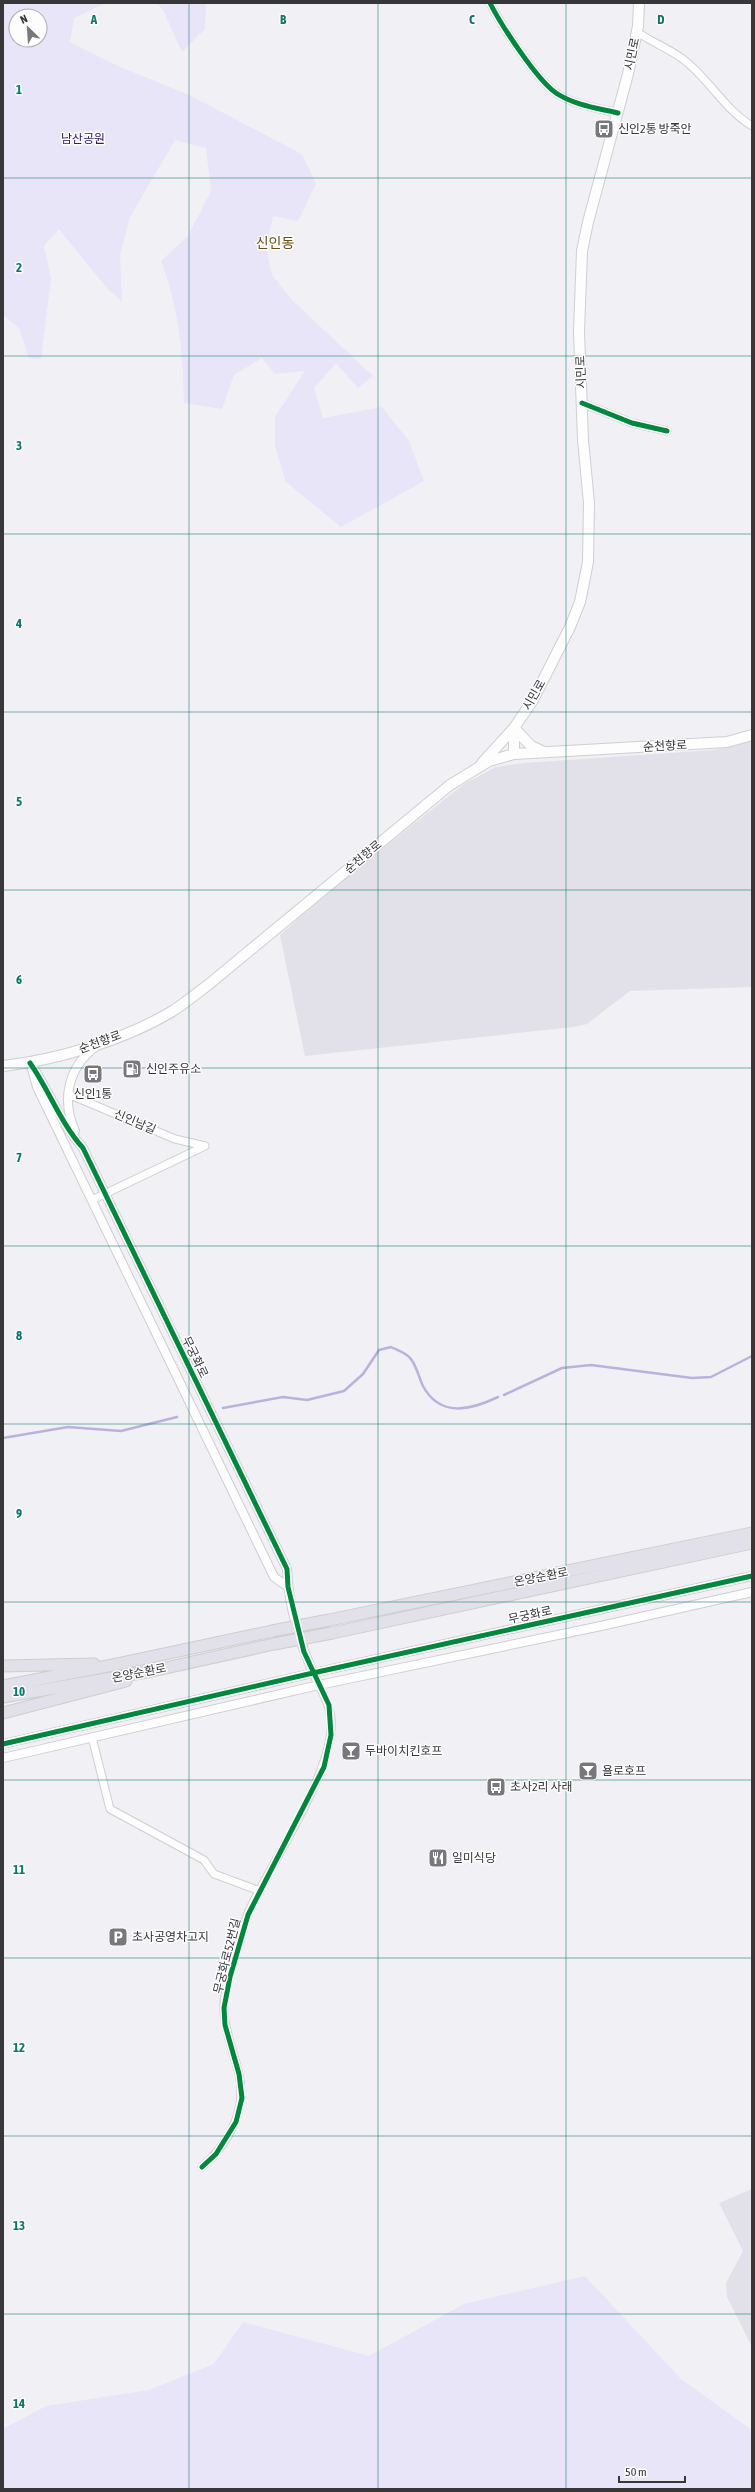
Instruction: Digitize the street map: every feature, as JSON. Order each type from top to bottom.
[{"type":"highway","name":"온양순환로","points":[[3,1686],[113,1665],[752,1533]]},
{"type":"highway","name":"온양순환로","points":[[3,1697],[152,1671],[752,1543]]},
{"type":"highway","points":[[3,1666],[72,1663],[113,1665]]},
{"type":"highway","points":[[3,1713],[109,1687],[152,1671]]},
{"type":"main road","name":"시민로","points":[[476,768],[514,728],[533,700],[570,627],[580,602],[588,562],[589,503],[582,403],[579,292],[582,251],[588,222],[618,113],[636,32],[639,3]]},
{"type":"main road","points":[[514,728],[531,746],[546,753]]},
{"type":"main road","points":[[514,728],[514,754]]},
{"type":"main road","name":"순천향로","points":[[3,1066],[30,1063],[104,1041],[170,1012],[208,985],[450,785],[476,768],[514,754],[727,742],[752,736]]},
{"type":"street","points":[[490,3],[537,72],[555,92],[575,102],[618,113]]},
{"type":"street","points":[[636,32],[651,43],[667,48],[685,61],[712,87],[740,119],[752,126]]},
{"type":"street","points":[[582,403],[632,423],[667,431]]},
{"type":"street","points":[[83,1148],[70,1119],[68,1094],[75,1069],[92,1050],[104,1041]]},
{"type":"street","name":"무궁화로","points":[[30,1063],[44,1083],[73,1138],[83,1148],[287,1570],[288,1587],[304,1652],[319,1684]]},
{"type":"street","name":"무궁화로","points":[[30,1063],[37,1087],[274,1577],[288,1587]]},
{"type":"street","name":"신인남길","points":[[68,1094],[175,1139],[205,1146],[105,1194]]},
{"type":"street","points":[[92,1200],[105,1194]]},
{"type":"street","name":"무궁화로","points":[[313,1673],[752,1576]]},
{"type":"street","points":[[3,1758],[319,1684],[600,1626],[752,1592]]},
{"type":"street","points":[[3,1744],[313,1673]]},
{"type":"street","name":"무궁화로52번길","points":[[202,2167],[216,2154],[236,2122],[242,2098],[239,2074],[225,2025],[224,2008],[230,1977],[248,1915],[324,1767],[331,1735],[331,1719],[328,1705],[319,1684]]},
{"type":"street","points":[[92,1737],[110,1809],[204,1860],[214,1874],[260,1891]]},
{"type":"shaded area","points":[[752,741],[751,987],[630,991],[587,1024],[574,1027],[305,1056],[280,935],[333,888],[464,784],[496,767],[524,763],[713,750]]},
{"type":"shaded area","points":[[752,2189],[752,2347],[727,2297],[726,2283],[743,2251],[719,2203]]},
{"type":"green space","name":"남산공원","points":[[3,3],[106,3],[74,18],[70,42],[118,66],[189,95],[302,154],[316,184],[298,221],[273,216],[266,248],[272,275],[293,301],[373,376],[358,388],[336,363],[314,388],[323,418],[382,407],[409,441],[424,481],[341,527],[286,482],[275,446],[275,417],[305,371],[275,374],[262,358],[234,375],[222,409],[184,403],[183,366],[179,331],[172,296],[161,261],[188,236],[211,191],[206,148],[175,140],[130,217],[120,255],[122,302],[105,286],[59,229],[44,246],[51,279],[41,359],[29,358],[19,328],[3,315]]},
{"type":"green space","points":[[157,3],[206,3],[205,29],[182,52],[163,10]]},
{"type":"green space","points":[[206,3],[246,3],[246,4]]},
{"type":"green space","points":[[585,2276],[681,2379],[752,2430],[752,2489],[3,2489],[3,2429],[46,2406],[149,2390],[214,2364],[243,2322],[369,2356],[464,2304]]},
{"type":"waterway","points":[[223,1408],[283,1397],[307,1400],[344,1391],[363,1374],[379,1350],[391,1347],[404,1353],[410,1358],[416,1367],[423,1386],[430,1396],[438,1403],[447,1407],[467,1408],[488,1402],[498,1397]]},
{"type":"waterway","points":[[504,1395],[562,1368],[591,1365],[692,1378],[711,1377],[752,1356]]},
{"type":"waterway","points":[[3,1438],[68,1427],[121,1431],[177,1417]]},
{"type":"cycle path","points":[[490,3],[502,25],[530,65],[539,77],[556,93],[586,106],[618,113]]},
{"type":"cycle path","points":[[582,403],[632,423],[667,431]]},
{"type":"cycle path","points":[[30,1063],[68,1128],[83,1148],[287,1569],[288,1587],[304,1652],[329,1705],[331,1735],[324,1767],[248,1915],[230,1977],[224,2008],[225,2025],[239,2074],[242,2098],[236,2122],[216,2154],[202,2167]]},
{"type":"cycle path","points":[[3,1744],[313,1673],[752,1576]]},
{"type":"place","name":"신인2통 방죽안","points":[[604,129]]},
{"type":"place","name":"신인주유소","points":[[132,1069]]},
{"type":"place","name":"신인1통","points":[[93,1074]]},
{"type":"place","name":"두바이치킨호프","points":[[351,1751]]},
{"type":"place","name":"욜로호프","points":[[588,1771]]},
{"type":"place","name":"초사2리 사래","points":[[496,1787]]},
{"type":"place","name":"일미식당","points":[[438,1858]]},
{"type":"place","name":"초사공영차고지","points":[[118,1937]]},
{"type":"district","name":"신인동","points":[[275,243]]}]
